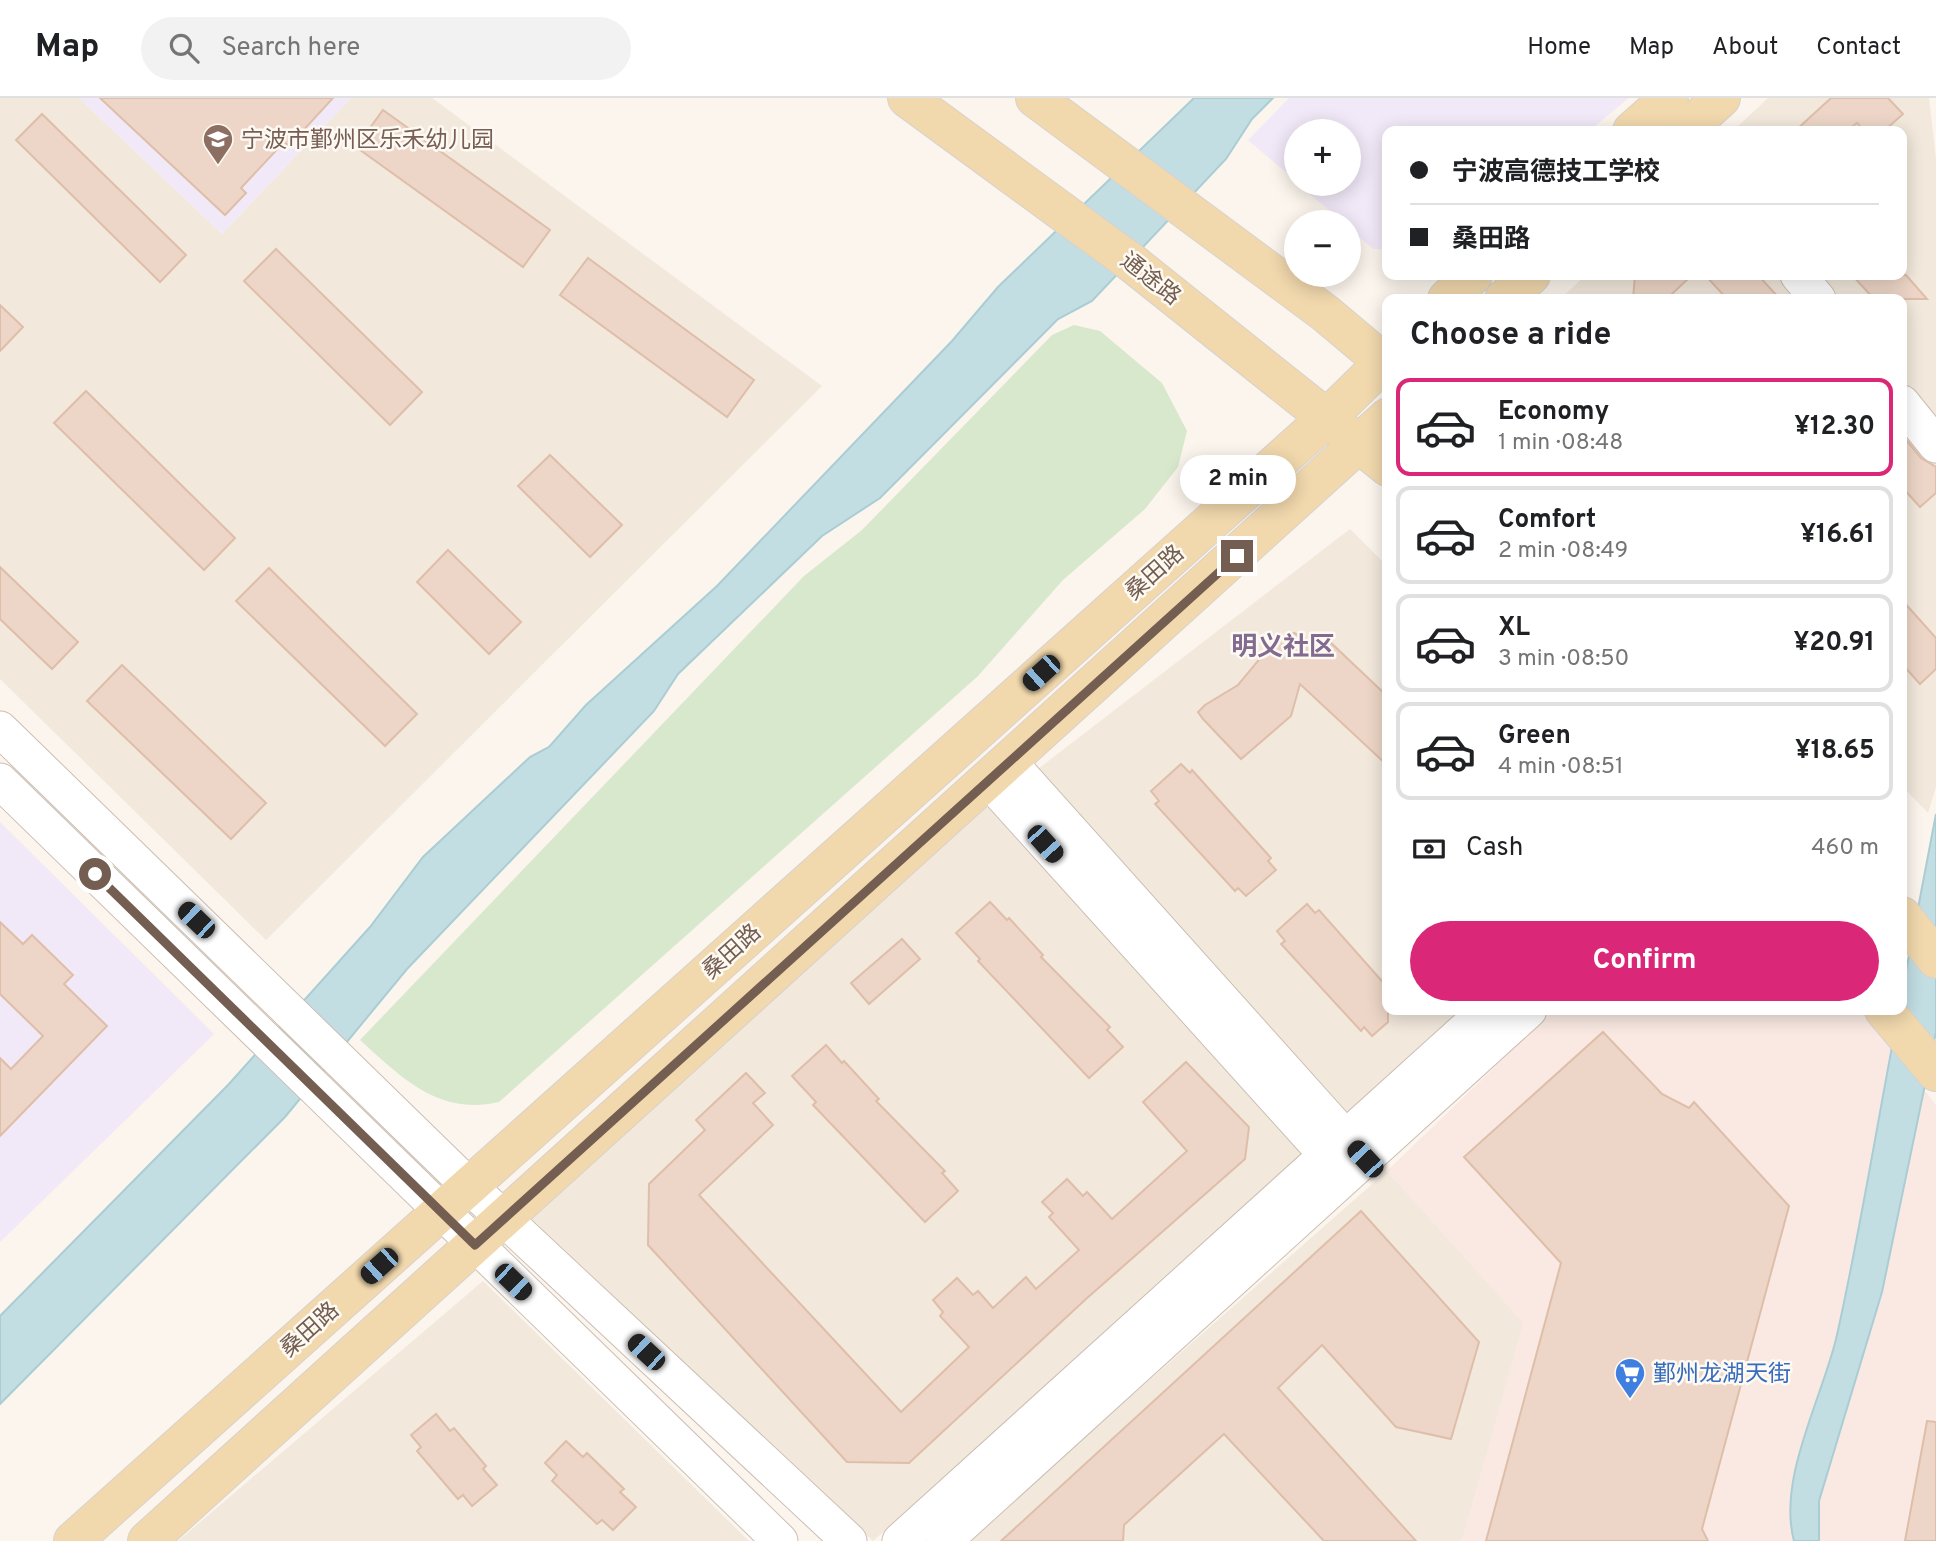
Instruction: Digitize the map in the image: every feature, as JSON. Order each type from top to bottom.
[{"type":"main road","name":"通途路","points":[[907,98],[1132,263],[1375,456]]},
{"type":"main road","points":[[1035,98],[1325,313],[1382,359]]},
{"type":"main road","points":[[1638,126],[1669,98]]},
{"type":"main road","points":[[1690,126],[1721,98]]},
{"type":"main road","points":[[1452,294],[1467,280]]},
{"type":"main road","points":[[1510,294],[1525,280]]},
{"type":"main road","name":"桑田路","points":[[73,1541],[1382,366]]},
{"type":"main road","name":"桑田路","points":[[147,1541],[999,772],[1375,456],[1382,435]]},
{"type":"main road","points":[[1907,922],[1936,959]]},
{"type":"main road","points":[[1888,1015],[1936,1072]]},
{"type":"street","points":[[1802,280],[1814,294]]},
{"type":"street","points":[[1907,409],[1936,445]]},
{"type":"street","points":[[0,729],[469,1186],[849,1541]]},
{"type":"street","points":[[999,772],[1346,1157]]},
{"type":"street","points":[[0,781],[780,1541]]},
{"type":"street","points":[[944,1541],[1346,1157],[1482,1015]]},
{"type":"street","points":[[900,1541],[1346,1157],[1523,1015]]},
{"type":"shaded area","points":[[0,98],[79,98],[222,234],[351,98],[432,98],[822,386],[266,940],[0,679]]},
{"type":"shaded area","name":"宁波市鄞州区乐禾幼儿园","points":[[79,98],[351,98],[222,234]]},
{"type":"shaded area","points":[[1289,98],[1629,98],[1595,126],[1382,126],[1382,249],[1373,249],[1361,238],[1361,210],[1329,210],[1312,196],[1361,196],[1361,119],[1284,119],[1284,171],[1248,140]]},
{"type":"shaded area","points":[[1768,98],[1929,98],[1936,159],[1936,787],[1928,813],[1907,791],[1907,294],[1565,294],[1581,280],[1907,280],[1907,126],[1738,126]]},
{"type":"shaded area","points":[[1350,529],[1382,561],[1382,1015],[1459,1015],[1347,1117],[1038,769]]},
{"type":"shaded area","points":[[986,806],[1307,1154],[873,1541],[529,1216]]},
{"type":"shaded area","points":[[0,822],[214,1034],[0,1242]]},
{"type":"shaded area","points":[[1549,1015],[1867,1015],[1936,1105],[1936,1541],[1462,1541],[1523,1323],[1387,1171]]},
{"type":"shaded area","points":[[1387,1171],[1524,1323],[1462,1541],[967,1541]]},
{"type":"shaded area","points":[[483,1281],[749,1541],[178,1541]]},
{"type":"green space","points":[[1074,325],[1100,331],[1162,383],[1187,431],[1178,467],[1145,509],[1063,580],[978,676],[499,1102],[477,1105],[439,1098],[406,1080],[360,1040],[804,576],[862,530],[1052,335]]},
{"type":"water","points":[[1194,98],[1273,98],[1252,119],[1226,159],[1092,301],[1058,319],[880,498],[822,536],[678,674],[654,711],[407,969],[285,1117],[0,1404],[0,1316],[228,1085],[370,927],[423,857],[530,757],[549,747],[586,705],[717,586],[952,341],[998,287]]},
{"type":"water","points":[[1936,814],[1936,1032],[1882,1292],[1819,1501],[1819,1541],[1794,1541],[1790,1517],[1796,1464],[1837,1335],[1898,1015],[1907,1015],[1907,966]]},
{"type":"building","name":"宁波市鄞州区乐禾幼儿园","points":[[100,98],[333,98],[289,146],[284,142],[241,188],[246,193],[225,215]]},
{"type":"building","points":[[1831,98],[1888,98],[1903,114],[1890,126],[1860,126],[1857,123],[1853,126],[1800,126]]},
{"type":"building","points":[[383,110],[550,230],[523,267],[356,147]]},
{"type":"building","points":[[42,114],[186,255],[160,282],[16,140]]},
{"type":"building","points":[[276,249],[422,392],[390,425],[244,281]]},
{"type":"building","points":[[588,258],[754,380],[727,417],[560,295]]},
{"type":"building","points":[[1907,276],[1927,299],[1907,299],[1907,294],[1869,294],[1857,280],[1907,280]]},
{"type":"building","points":[[1635,280],[1687,280],[1672,294],[1633,294]]},
{"type":"building","points":[[1710,280],[1763,280],[1775,294],[1722,294]]},
{"type":"building","points":[[0,305],[23,327],[0,351]]},
{"type":"building","points":[[86,391],[235,538],[204,570],[54,423]]},
{"type":"building","points":[[1907,441],[1921,458],[1936,467],[1936,493],[1920,507],[1907,493]]},
{"type":"building","points":[[550,455],[622,525],[590,557],[518,486]]},
{"type":"building","points":[[448,550],[521,622],[489,654],[417,582]]},
{"type":"building","points":[[0,567],[78,642],[52,669],[0,619]]},
{"type":"building","points":[[269,568],[417,714],[385,746],[236,601]]},
{"type":"building","points":[[1907,606],[1936,638],[1936,669],[1920,684],[1907,670]]},
{"type":"building","points":[[1294,633],[1312,642],[1319,635],[1328,644],[1330,642],[1382,691],[1382,760],[1300,684],[1291,716],[1241,759],[1203,719],[1198,712],[1238,685],[1277,638]]},
{"type":"building","points":[[122,665],[266,803],[231,839],[87,701]]},
{"type":"building","points":[[1181,764],[1190,773],[1192,770],[1271,858],[1268,861],[1276,870],[1246,896],[1238,888],[1235,891],[1155,804],[1159,801],[1151,791]]},
{"type":"building","points":[[990,902],[1007,920],[1009,918],[1043,955],[1041,957],[1110,1027],[1107,1030],[1123,1047],[1089,1078],[978,961],[980,959],[956,933]]},
{"type":"building","points":[[1307,904],[1315,913],[1319,910],[1382,981],[1382,1015],[1388,1015],[1388,1022],[1372,1036],[1364,1027],[1361,1031],[1281,944],[1285,941],[1277,931]]},
{"type":"building","points":[[0,922],[23,944],[32,935],[73,975],[64,984],[107,1026],[0,1136],[0,1058],[11,1069],[43,1036],[0,994]]},
{"type":"building","points":[[902,939],[920,959],[869,1004],[851,983]]},
{"type":"building","name":"鄞州龙湖天街","points":[[1603,1032],[1662,1094],[1689,1108],[1694,1102],[1789,1206],[1702,1529],[1708,1541],[1486,1541],[1561,1263],[1464,1157]]},
{"type":"building","points":[[826,1045],[879,1099],[876,1101],[945,1171],[942,1173],[958,1191],[925,1222],[813,1105],[816,1102],[792,1076]]},
{"type":"building","points":[[1186,1062],[1249,1127],[1245,1159],[1086,1299],[909,1463],[847,1462],[648,1245],[649,1184],[705,1130],[696,1120],[746,1073],[765,1093],[753,1103],[773,1125],[699,1195],[901,1412],[969,1347],[940,1316],[943,1312],[933,1300],[957,1278],[973,1295],[978,1291],[993,1308],[1026,1277],[1036,1289],[1079,1250],[1049,1217],[1053,1213],[1042,1202],[1067,1179],[1083,1196],[1087,1192],[1112,1219],[1187,1151],[1143,1102]]},
{"type":"building","points":[[1361,1211],[1479,1342],[1451,1439],[1396,1427],[1322,1345],[1278,1388],[1416,1541],[1324,1541],[1224,1434],[1124,1525],[1123,1541],[1001,1541]]},
{"type":"building","points":[[436,1414],[450,1431],[454,1428],[486,1466],[483,1469],[497,1485],[472,1506],[463,1495],[458,1499],[417,1451],[421,1447],[411,1435]]},
{"type":"building","points":[[1927,1421],[1936,1422],[1936,1541],[1905,1541]]},
{"type":"building","points":[[566,1441],[583,1457],[587,1453],[624,1489],[620,1492],[636,1507],[613,1530],[602,1520],[597,1524],[552,1481],[557,1475],[545,1463]]},
{"type":"place","name":"宁波市鄞州区乐禾幼儿园","points":[[218,166]]},
{"type":"place","name":"鄞州龙湖天街","points":[[1630,1400]]},
{"type":"district","name":"明义社区","points":[[1283,646]]},
{"type":"route","points":[[95,874],[475,1245],[1237,556]]}]
